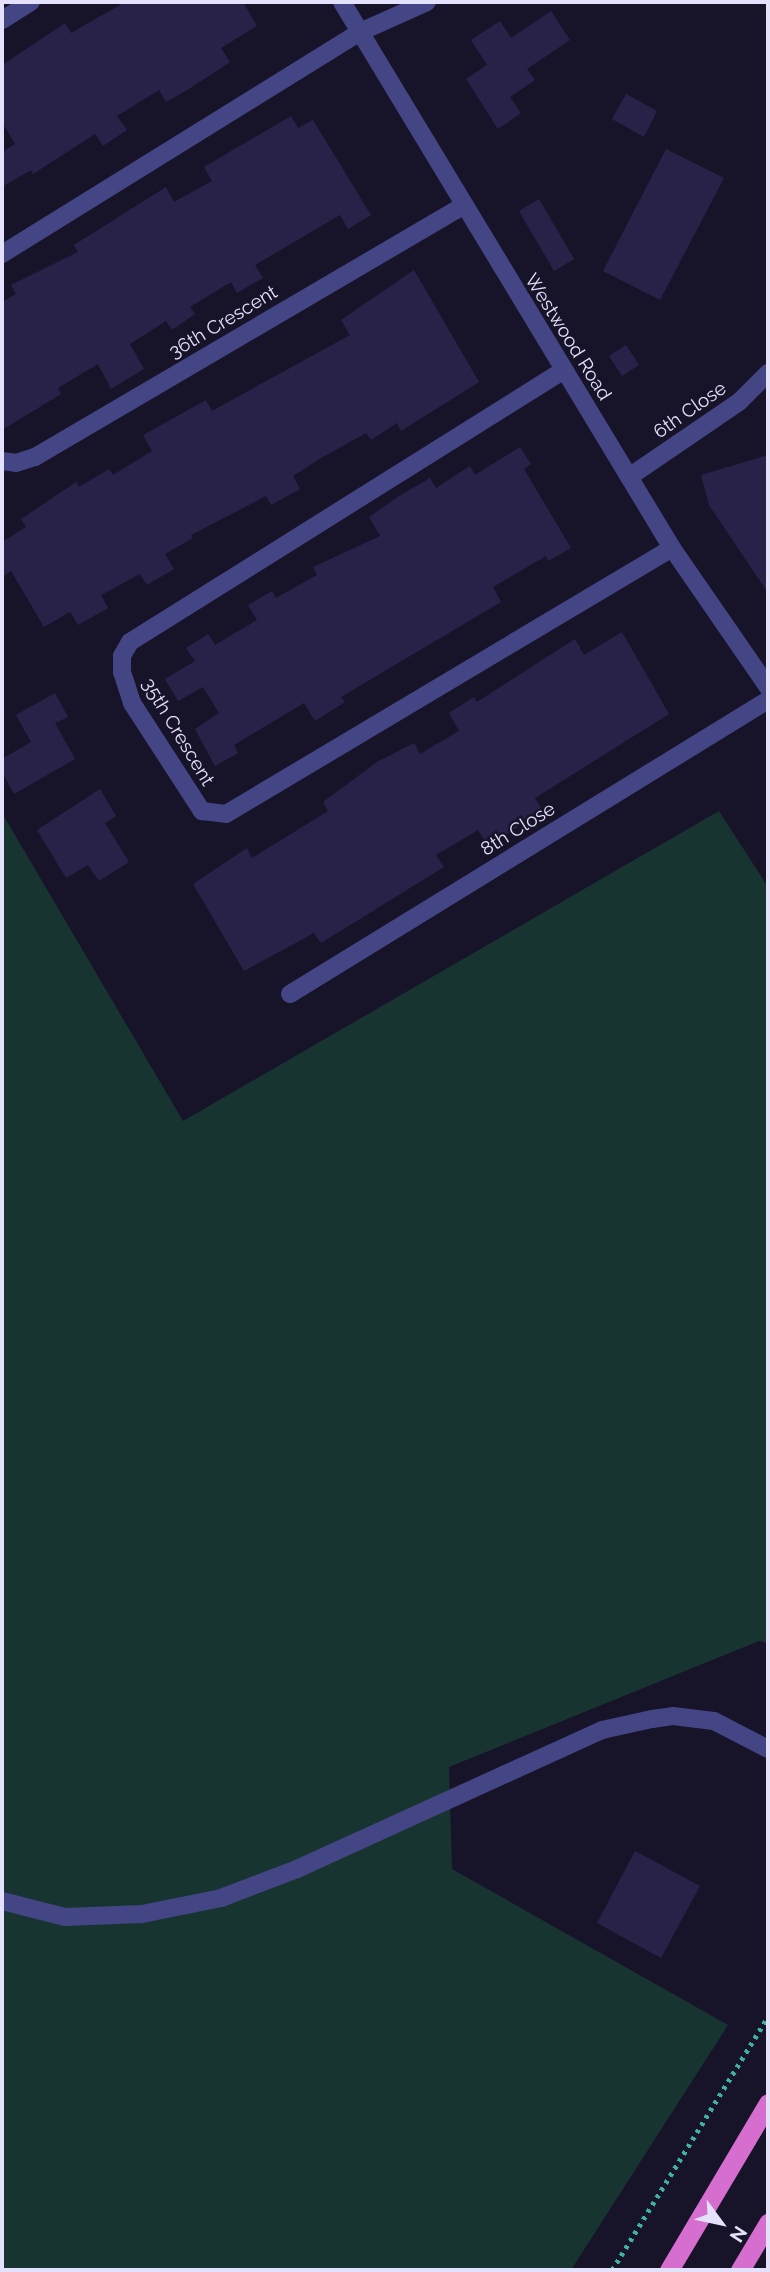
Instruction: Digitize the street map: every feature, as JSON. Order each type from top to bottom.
[{"type":"highway","points":[[669,2270],[768,2103]]},
{"type":"highway","points":[[740,2270],[768,2224]]},
{"type":"street","points":[[2,20],[31,2]]},
{"type":"street","name":"Westwood Road","points":[[342,2],[462,206],[672,548],[768,687]]},
{"type":"street","points":[[2,254],[360,32],[427,2]]},
{"type":"street","name":"36th Crescent","points":[[2,461],[16,463],[35,457],[462,206]]},
{"type":"street","name":"35th Crescent","points":[[564,370],[130,642],[122,656],[122,672],[132,703],[202,811],[226,814],[672,548]]},
{"type":"street","name":"6th Close","points":[[629,477],[739,402],[768,373]]},
{"type":"street","name":"8th Close","points":[[290,995],[768,700]]},
{"type":"street","points":[[2,1901],[65,1917],[142,1914],[221,1898],[297,1869],[550,1751],[602,1730],[652,1719],[673,1716],[714,1721],[768,1749]]},
{"type":"path","points":[[612,2270],[768,2016]]},
{"type":"green space","points":[[719,811],[768,887],[768,1643],[759,1641],[449,1767],[452,1869],[728,2025],[571,2270],[2,2270],[2,813],[183,1121]]},
{"type":"building","points":[[125,2],[243,2],[257,26],[221,48],[230,62],[189,89],[166,102],[159,90],[117,116],[127,130],[103,146],[95,134],[33,174],[31,170],[2,187],[2,152],[15,144],[2,122],[2,65],[65,23],[71,33]]},
{"type":"building","points":[[551,11],[570,40],[527,69],[535,80],[510,97],[521,113],[498,129],[466,79],[487,65],[471,40],[500,21],[511,38]]},
{"type":"building","points":[[626,94],[657,111],[644,137],[612,119]]},
{"type":"building","points":[[291,116],[298,128],[313,120],[371,215],[348,229],[340,215],[255,265],[263,278],[237,293],[231,282],[190,307],[195,314],[172,330],[166,321],[130,344],[144,369],[111,389],[98,364],[58,388],[61,394],[2,430],[2,302],[16,294],[11,285],[78,252],[74,245],[166,187],[174,202],[212,181],[204,167]]},
{"type":"building","points":[[666,149],[724,178],[660,300],[603,271]]},
{"type":"building","points":[[539,199],[574,259],[554,271],[519,211]]},
{"type":"building","points":[[414,270],[479,382],[401,431],[397,423],[371,440],[366,433],[321,458],[293,476],[300,489],[271,505],[266,496],[191,535],[193,538],[165,554],[174,569],[147,585],[140,574],[101,595],[108,608],[78,625],[70,612],[44,627],[11,571],[2,577],[2,542],[26,527],[21,519],[76,482],[79,487],[109,469],[113,475],[152,451],[143,435],[206,400],[212,411],[350,335],[341,320]]},
{"type":"building","points":[[626,345],[639,365],[622,376],[609,356]]},
{"type":"building","points":[[520,447],[531,464],[524,469],[571,548],[548,561],[546,556],[493,587],[501,602],[341,697],[345,702],[315,721],[304,703],[234,745],[238,753],[215,766],[195,729],[219,713],[203,687],[178,701],[165,679],[195,661],[186,648],[208,634],[215,645],[257,620],[248,605],[272,591],[276,598],[317,575],[313,567],[380,536],[369,517],[396,498],[430,478],[436,488],[470,466],[475,475]]},
{"type":"building","points":[[768,455],[768,593],[709,505],[701,475]]},
{"type":"building","points":[[622,632],[669,714],[535,798],[543,811],[488,846],[478,830],[436,855],[444,867],[321,943],[314,933],[244,971],[193,884],[247,848],[252,858],[328,811],[323,802],[377,762],[414,743],[420,754],[459,731],[449,713],[474,697],[477,702],[575,639],[584,655]]},
{"type":"building","points":[[55,693],[68,717],[55,723],[75,759],[14,794],[2,772],[2,759],[31,742],[16,715]]},
{"type":"building","points":[[100,789],[116,816],[105,823],[129,862],[99,881],[88,865],[66,878],[37,830]]},
{"type":"building","points":[[635,1851],[700,1886],[661,1958],[597,1923]]}]
